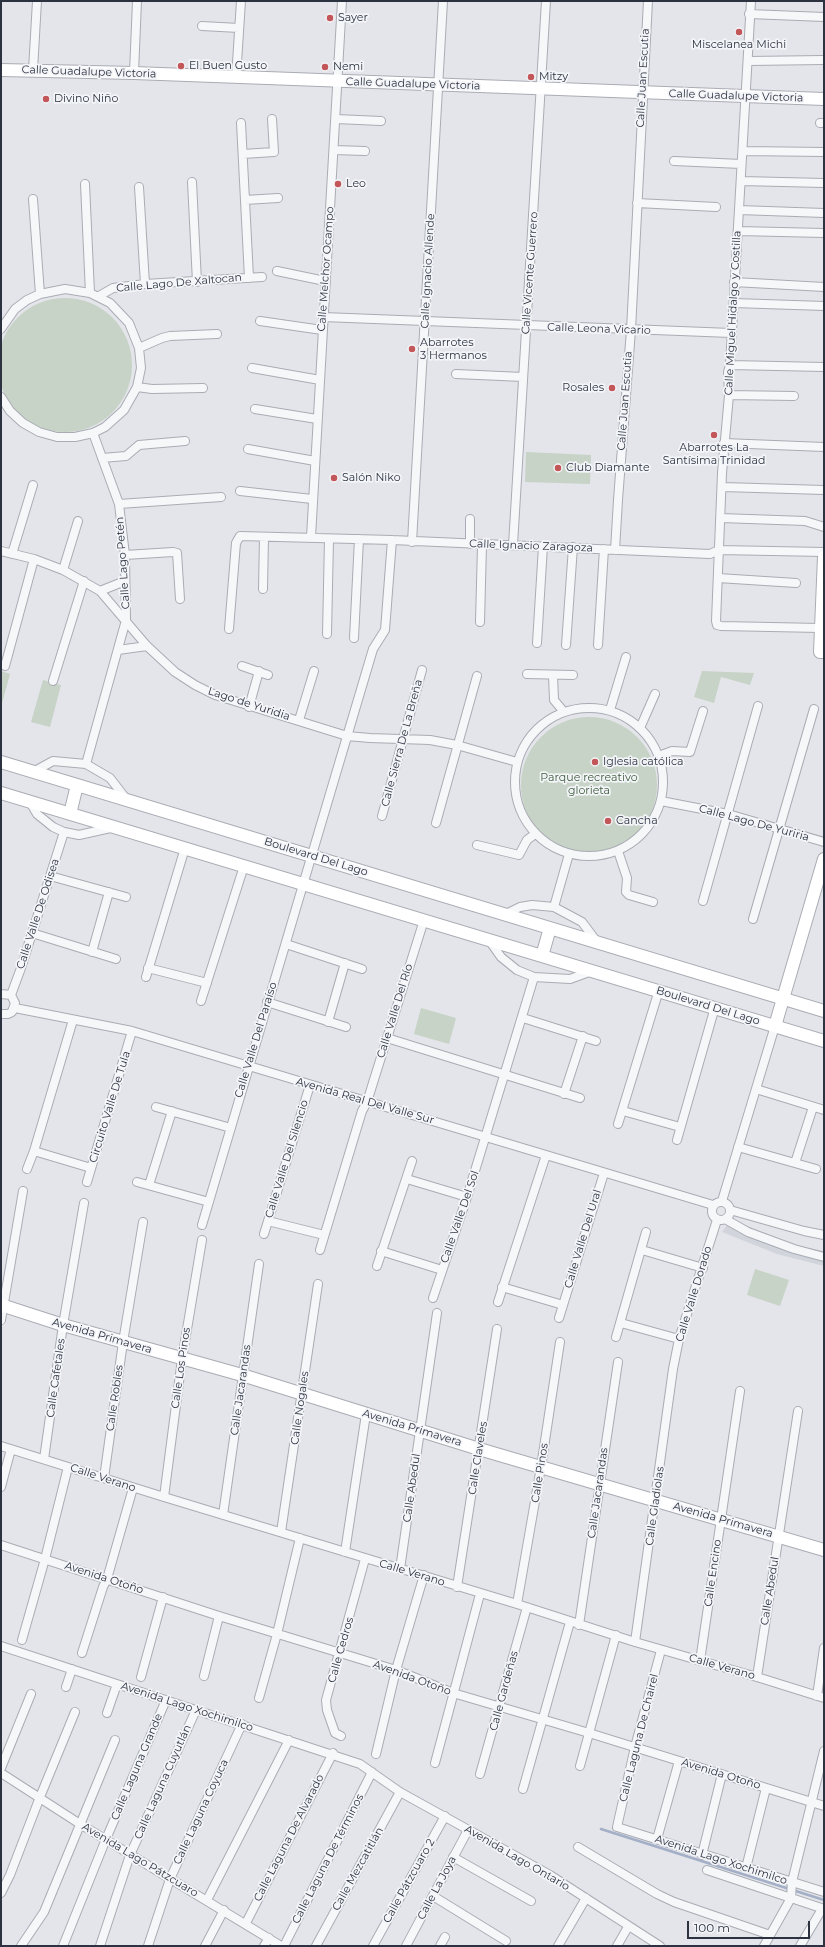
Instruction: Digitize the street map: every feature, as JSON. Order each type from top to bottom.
[{"type":"street","points":[[33,70],[37,1]]},
{"type":"street","points":[[134,73],[137,1]]},
{"type":"street","points":[[236,78],[241,1]]},
{"type":"street","name":"Calle Melchor Ocampo","points":[[311,537],[342,1]]},
{"type":"street","name":"Calle Ignacio Allende","points":[[412,542],[426,322],[443,1]]},
{"type":"street","name":"Calle Vicente Guerrero","points":[[513,545],[546,1]]},
{"type":"street","name":"Calle Juan Escutia","points":[[616,550],[618,500],[631,330],[642,93],[648,1]]},
{"type":"street","name":"Calle Miguel Hidalgo y Costilla","points":[[751,1],[749,14],[743,151],[740,164],[741,181],[734,282],[734,303],[730,365],[728,372],[729,395],[724,444],[717,625],[820,628]]},
{"type":"street","points":[[749,14],[824,17]]},
{"type":"street","points":[[202,26],[239,28]]},
{"type":"street","points":[[748,61],[824,60]]},
{"type":"street","name":"Calle Guadalupe Victoria","points":[[1,70],[134,73],[824,99]]},
{"type":"street","points":[[242,154],[274,152],[272,119]]},
{"type":"street","points":[[336,119],[381,121]]},
{"type":"street","points":[[241,123],[249,278]]},
{"type":"street","points":[[334,150],[365,151]]},
{"type":"street","points":[[743,151],[824,152]]},
{"type":"street","points":[[674,161],[740,164]]},
{"type":"street","points":[[741,181],[824,183]]},
{"type":"street","points":[[192,182],[197,282]]},
{"type":"street","points":[[85,184],[90,293]]},
{"type":"street","points":[[139,187],[145,284]]},
{"type":"street","points":[[245,200],[278,198]]},
{"type":"street","points":[[33,200],[40,294]]},
{"type":"street","points":[[637,203],[716,207]]},
{"type":"street","points":[[739,210],[824,213]]},
{"type":"street","points":[[738,231],[824,233]]},
{"type":"street","points":[[277,271],[325,281]]},
{"type":"street","name":"Calle Lago De Xaltocan","points":[[99,296],[113,288],[145,284],[262,277]]},
{"type":"street","points":[[734,282],[824,287]]},
{"type":"street","points":[[1,329],[4,318],[27,300],[40,294],[65,289],[90,293],[99,296],[110,303],[129,322],[139,348],[141,368],[137,387],[132,399],[115,419],[93,433],[75,437],[57,437],[39,432],[23,423],[10,411],[1,397]]},
{"type":"street","points":[[734,303],[824,306]]},
{"type":"street","name":"Calle Leona Vicario","points":[[323,317],[731,333]]},
{"type":"street","points":[[260,321],[322,330]]},
{"type":"street","points":[[139,348],[170,336],[217,334]]},
{"type":"street","points":[[730,365],[824,367]]},
{"type":"street","points":[[252,368],[320,380]]},
{"type":"street","points":[[456,374],[523,376]]},
{"type":"street","points":[[137,387],[152,389],[203,388]]},
{"type":"street","points":[[729,395],[794,396]]},
{"type":"street","points":[[255,409],[317,419]]},
{"type":"street","name":"Calle Lago Petén","points":[[86,764],[126,620],[124,555],[119,504],[93,433]]},
{"type":"street","points":[[102,458],[126,456],[139,445],[185,441]]},
{"type":"street","points":[[724,444],[824,447]]},
{"type":"street","points":[[248,449],[315,461]]},
{"type":"street","points":[[12,554],[33,485]]},
{"type":"street","points":[[723,487],[824,490]]},
{"type":"street","points":[[240,491],[312,499]]},
{"type":"street","points":[[119,504],[221,497]]},
{"type":"street","points":[[721,518],[806,521],[824,527]]},
{"type":"street","points":[[470,519],[470,544]]},
{"type":"street","points":[[63,570],[78,521]]},
{"type":"street","name":"Calle Ignacio Zaragoza","points":[[229,629],[237,538],[240,536],[392,540],[710,554],[719,550],[824,552]]},
{"type":"street","points":[[263,589],[264,537]]},
{"type":"street","points":[[327,634],[329,539]]},
{"type":"street","points":[[354,638],[359,539]]},
{"type":"street","name":"Calle Valle Del Paraíso","points":[[202,1225],[373,649],[385,630],[392,540]]},
{"type":"street","points":[[480,622],[482,545]]},
{"type":"street","points":[[537,643],[543,546]]},
{"type":"street","points":[[566,645],[572,548]]},
{"type":"street","points":[[598,644],[604,549]]},
{"type":"street","name":"Lago de Yuridia","points":[[1,551],[34,559],[63,570],[100,591],[147,646],[175,672],[195,685],[215,695],[347,736],[430,740],[457,745],[517,762]]},
{"type":"street","points":[[124,555],[177,553],[180,599]]},
{"type":"street","points":[[822,652],[820,628],[824,558]]},
{"type":"street","points":[[5,666],[34,559]]},
{"type":"street","points":[[718,578],[796,583]]},
{"type":"street","points":[[53,681],[84,581]]},
{"type":"street","points":[[100,591],[125,581]]},
{"type":"street","points":[[118,650],[147,646]]},
{"type":"street","points":[[610,710],[626,657]]},
{"type":"street","points":[[242,666],[268,675]]},
{"type":"street","points":[[299,720],[314,670]]},
{"type":"street","name":"Calle Sierra De La Breña","points":[[382,816],[422,670]]},
{"type":"street","points":[[250,707],[259,671]]},
{"type":"street","points":[[527,674],[573,675]]},
{"type":"street","points":[[553,675],[554,700],[564,712]]},
{"type":"street","points":[[436,823],[477,676]]},
{"type":"street","points":[[640,728],[655,694]]},
{"type":"street","points":[[703,901],[758,706]]},
{"type":"street","points":[[587,707],[610,710],[626,718],[640,728],[651,741],[659,756],[663,779],[661,801],[655,817],[645,831],[633,842],[618,851],[602,856],[586,857],[569,854],[545,843],[535,834],[526,822],[519,808],[515,785],[517,762],[524,746],[534,731],[548,720],[564,712],[587,707]]},
{"type":"street","points":[[753,919],[814,708]]},
{"type":"street","points":[[659,756],[672,751],[690,752],[702,711]]},
{"type":"street","points":[[33,772],[53,761],[86,764],[110,778],[127,800]]},
{"type":"street","name":"Boulevard Del Lago","points":[[1,762],[824,1011]]},
{"type":"street","points":[[70,814],[77,785]]},
{"type":"street","name":"Boulevard Del Lago","points":[[1,793],[659,990],[824,1041]]},
{"type":"street","name":"Calle Lago De Yuriria","points":[[661,801],[728,814],[824,842]]},
{"type":"street","name":"Boulevard Del Lago","points":[[30,802],[37,814],[53,828],[64,832],[79,835],[116,827]]},
{"type":"street","name":"Calle Valle De Odisea","points":[[11,995],[64,832]]},
{"type":"street","points":[[477,845],[519,855],[527,840],[535,834]]},
{"type":"street","points":[[146,977],[185,848]]},
{"type":"street","points":[[618,851],[627,878],[626,892],[629,895],[653,902]]},
{"type":"street","points":[[554,907],[569,854]]},
{"type":"street","points":[[824,859],[722,1201],[713,1205],[711,1211],[713,1216],[748,1232],[794,1249],[824,1257]]},
{"type":"street","points":[[201,1001],[244,866]]},
{"type":"street","points":[[50,876],[126,897]]},
{"type":"street","points":[[92,952],[109,892]]},
{"type":"street","points":[[504,915],[520,907],[532,905],[554,907],[582,922],[597,942]]},
{"type":"street","name":"Calle Valle Del Río","points":[[367,1102],[424,920]]},
{"type":"street","points":[[542,956],[550,928]]},
{"type":"street","points":[[32,933],[116,959]]},
{"type":"street","points":[[489,940],[501,957],[517,970],[534,977],[570,979],[593,971]]},
{"type":"street","points":[[286,944],[362,969]]},
{"type":"street","points":[[328,1022],[345,963]]},
{"type":"street","points":[[148,968],[207,983]]},
{"type":"street","name":"Calle Valle Del Sol","points":[[433,1298],[506,1076],[534,977]]},
{"type":"street","points":[[618,1124],[659,990]]},
{"type":"street","points":[[1,994],[11,995],[15,1003],[15,1008],[8,1014],[1,1014]]},
{"type":"street","points":[[267,1002],[346,1027]]},
{"type":"street","points":[[677,1140],[715,1007]]},
{"type":"street","name":"Avenida Real Del Valle Sur","points":[[15,1008],[132,1031],[713,1205]]},
{"type":"street","points":[[523,1018],[596,1041]]},
{"type":"street","points":[[27,1169],[34,1151],[73,1020]]},
{"type":"street","name":"Circuito Valle De Tula","points":[[87,1182],[132,1031]]},
{"type":"street","points":[[564,1094],[583,1036]]},
{"type":"street","points":[[387,1038],[580,1098]]},
{"type":"street","name":"Calle Valle Del Silencio","points":[[264,1234],[310,1085]]},
{"type":"street","points":[[756,1089],[824,1110]]},
{"type":"street","points":[[320,1250],[362,1111],[367,1102]]},
{"type":"street","points":[[156,1107],[231,1128]]},
{"type":"street","points":[[795,1163],[813,1107]]},
{"type":"street","points":[[623,1110],[680,1128]]},
{"type":"street","points":[[149,1185],[172,1111]]},
{"type":"street","points":[[738,1147],[816,1169]]},
{"type":"street","points":[[34,1151],[91,1168]]},
{"type":"street","points":[[498,1302],[546,1155]]},
{"type":"street","points":[[377,1266],[412,1161]]},
{"type":"street","name":"Calle Valle Del Ural","points":[[559,1318],[604,1172]]},
{"type":"street","points":[[407,1179],[467,1197]]},
{"type":"street","points":[[137,1182],[209,1202]]},
{"type":"street","points":[[1,1320],[2,1305],[23,1191]]},
{"type":"street","points":[[721,1220],[729,1216],[730,1210],[726,1202],[722,1201]]},
{"type":"street","name":"Calle Cafetales","points":[[44,1459],[63,1325],[84,1203]]},
{"type":"street","points":[[730,1210],[804,1231],[824,1234]]},
{"type":"street","name":"Calle Valle Dorado","points":[[673,1369],[679,1339],[702,1268],[721,1220]]},
{"type":"street","points":[[268,1221],[324,1235]]},
{"type":"street","name":"Calle Robles","points":[[104,1478],[123,1342],[143,1222]]},
{"type":"street","points":[[616,1337],[646,1232]]},
{"type":"street","name":"Calle Los Pinos","points":[[164,1497],[182,1358],[202,1240]]},
{"type":"street","points":[[642,1250],[702,1268]]},
{"type":"street","points":[[381,1251],[442,1270]]},
{"type":"street","name":"Calle Jacarandas","points":[[223,1515],[259,1264]]},
{"type":"street","name":"Calle Nogales","points":[[281,1532],[318,1284]]},
{"type":"street","points":[[502,1287],[563,1305]]},
{"type":"street","name":"Avenida Primavera","points":[[2,1305],[63,1325],[182,1358],[479,1449],[824,1550]]},
{"type":"street","name":"Calle Abedul","points":[[400,1569],[438,1313]]},
{"type":"street","points":[[621,1323],[679,1339]]},
{"type":"street","name":"Calle Claveles","points":[[457,1587],[498,1329]]},
{"type":"street","name":"Calle Pinos","points":[[517,1604],[541,1467],[560,1342]]},
{"type":"street","name":"Calle Jacarandas","points":[[579,1625],[618,1362]]},
{"type":"street","name":"Calle Gladiolas","points":[[635,1642],[656,1500],[673,1369]]},
{"type":"street","name":"Calle Encino","points":[[700,1661],[740,1391]]},
{"type":"street","name":"Calle Abedul","points":[[757,1676],[798,1411]]},
{"type":"street","points":[[345,1552],[366,1414]]},
{"type":"street","name":"Calle Verano","points":[[1,1446],[365,1559],[424,1575],[457,1587],[527,1607],[579,1625],[616,1635],[661,1650],[757,1676],[821,1697]]},
{"type":"street","points":[[1,1487],[11,1449]]},
{"type":"street","points":[[22,1640],[45,1559],[68,1467]]},
{"type":"street","points":[[82,1653],[103,1587],[107,1579],[133,1488]]},
{"type":"street","points":[[258,1698],[278,1634],[300,1538]]},
{"type":"street","name":"Avenida Otoño","points":[[1,1545],[163,1596],[219,1616],[396,1670],[452,1693],[589,1733],[824,1806]]},
{"type":"street","name":"Calle Cedros","points":[[341,1736],[334,1733],[327,1710],[326,1700],[365,1559]]},
{"type":"street","points":[[376,1754],[396,1670],[424,1575]]},
{"type":"street","points":[[435,1763],[452,1693],[480,1594]]},
{"type":"street","points":[[141,1677],[163,1596]]},
{"type":"street","name":"Calle Gardeñas","points":[[480,1774],[527,1607]]},
{"type":"street","points":[[204,1676],[219,1616]]},
{"type":"street","points":[[523,1789],[570,1622]]},
{"type":"street","points":[[580,1766],[616,1635]]},
{"type":"street","name":"Avenida Lago Xochimilco","points":[[1,1646],[333,1754],[360,1764],[372,1772]]},
{"type":"street","points":[[821,1697],[824,1648]]},
{"type":"street","name":"Calle Laguna De Chairel","points":[[617,1827],[635,1747],[661,1650]]},
{"type":"street","points":[[66,1686],[72,1669]]},
{"type":"street","points":[[107,1713],[117,1684]]},
{"type":"street","points":[[1,1768],[30,1694]]},
{"type":"street","name":"Calle Laguna Grande","points":[[63,1946],[106,1839],[166,1700]]},
{"type":"street","name":"Calle Laguna Cuyutlán","points":[[100,1946],[130,1855],[196,1710]]},
{"type":"street","points":[[1,1893],[10,1875],[40,1797],[76,1712]]},
{"type":"street","name":"Calle Laguna Coyuca","points":[[148,1946],[170,1879],[242,1724]]},
{"type":"street","points":[[21,1946],[44,1912],[115,1740]]},
{"type":"street","points":[[207,1900],[289,1740]]},
{"type":"street","points":[[764,1946],[792,1890],[811,1802],[824,1751]]},
{"type":"street","name":"Calle Laguna De Alvarado","points":[[246,1923],[333,1754]]},
{"type":"street","points":[[657,1839],[680,1761]]},
{"type":"street","name":"Avenida Lago Ontario","points":[[372,1772],[400,1792],[550,1875],[628,1927],[660,1946]]},
{"type":"street","name":"Calle Laguna De Términos","points":[[282,1946],[372,1772]]},
{"type":"street","name":"Avenida Lago Pátzcuaro","points":[[1,1773],[130,1855],[246,1923],[282,1946]]},
{"type":"street","points":[[702,1855],[722,1774]]},
{"type":"street","points":[[746,1868],[766,1788]]},
{"type":"street","name":"Calle Mezcatitlán","points":[[316,1946],[400,1792]]},
{"type":"street","name":"Calle Pátzcuaro 2","points":[[373,1946],[445,1816]]},
{"type":"street","name":"Avenida Lago Xochimilco","points":[[617,1827],[746,1868],[792,1890],[823,1909]]},
{"type":"street","name":"Calle La Joya","points":[[406,1946],[468,1830]]},
{"type":"street","points":[[578,1847],[662,1897],[770,1935]]},
{"type":"street","points":[[454,1857],[531,1901]]},
{"type":"street","name":"Avenida Lago Xochimilco","points":[[707,1870],[792,1890],[824,1892]]},
{"type":"street","points":[[433,1896],[506,1942]]},
{"type":"street","points":[[558,1946],[586,1898]]},
{"type":"street","points":[[800,1946],[823,1909]]},
{"type":"street","points":[[205,1946],[224,1910]]},
{"type":"street","points":[[617,1946],[628,1927]]},
{"type":"street","points":[[440,1946],[445,1937]]},
{"type":"street","points":[[264,1946],[269,1938]]},
{"type":"shaded area","points":[[731,1219],[793,1245],[824,1251],[824,1266],[777,1254],[722,1232]]},
{"type":"green space","points":[[72,298],[97,306],[117,323],[127,339],[131,352],[131,378],[127,391],[121,402],[107,417],[91,427],[78,431],[58,432],[33,424],[13,407],[3,391],[-1,378],[-2,358],[6,333],[23,313],[39,303],[52,299]]},
{"type":"green space","name":"Club Diamante","points":[[526,452],[591,455],[590,484],[525,482]]},
{"type":"green space","points":[[1,671],[10,674],[1,707]]},
{"type":"green space","points":[[702,671],[754,673],[750,685],[721,677],[714,703],[694,697]]},
{"type":"green space","points":[[43,680],[61,685],[50,727],[31,722]]},
{"type":"green space","name":"Parque recreativo glorieta","points":[[596,717],[609,719],[627,728],[642,742],[655,765],[657,785],[655,805],[646,823],[632,838],[609,851],[582,853],[569,851],[551,842],[536,828],[523,805],[521,778],[523,765],[532,747],[546,732],[569,719]]},
{"type":"green space","points":[[421,1008],[456,1018],[449,1044],[414,1034]]},
{"type":"green space","points":[[755,1269],[789,1280],[780,1306],[747,1295]]},
{"type":"waterway","points":[[601,1829],[824,1900]]},
{"type":"place","name":"Sayer","points":[[330,18]]},
{"type":"place","name":"Miscelanea Michi","points":[[739,32]]},
{"type":"place","name":"El Buen Gusto","points":[[181,66]]},
{"type":"place","name":"Nemi","points":[[325,67]]},
{"type":"place","name":"Mitzy","points":[[531,77]]},
{"type":"place","name":"Divino Niño","points":[[46,99]]},
{"type":"place","name":"Leo","points":[[338,184]]},
{"type":"place","name":"Abarrotes 3 Hermanos","points":[[412,349]]},
{"type":"place","name":"Rosales","points":[[612,388]]},
{"type":"place","name":"Abarrotes La Santísima Trinidad","points":[[714,435]]},
{"type":"place","name":"Club Diamante","points":[[558,468]]},
{"type":"place","name":"Salón Niko","points":[[334,478]]},
{"type":"place","name":"Iglesia católica","points":[[595,762]]},
{"type":"place","name":"Cancha","points":[[608,821]]}]
